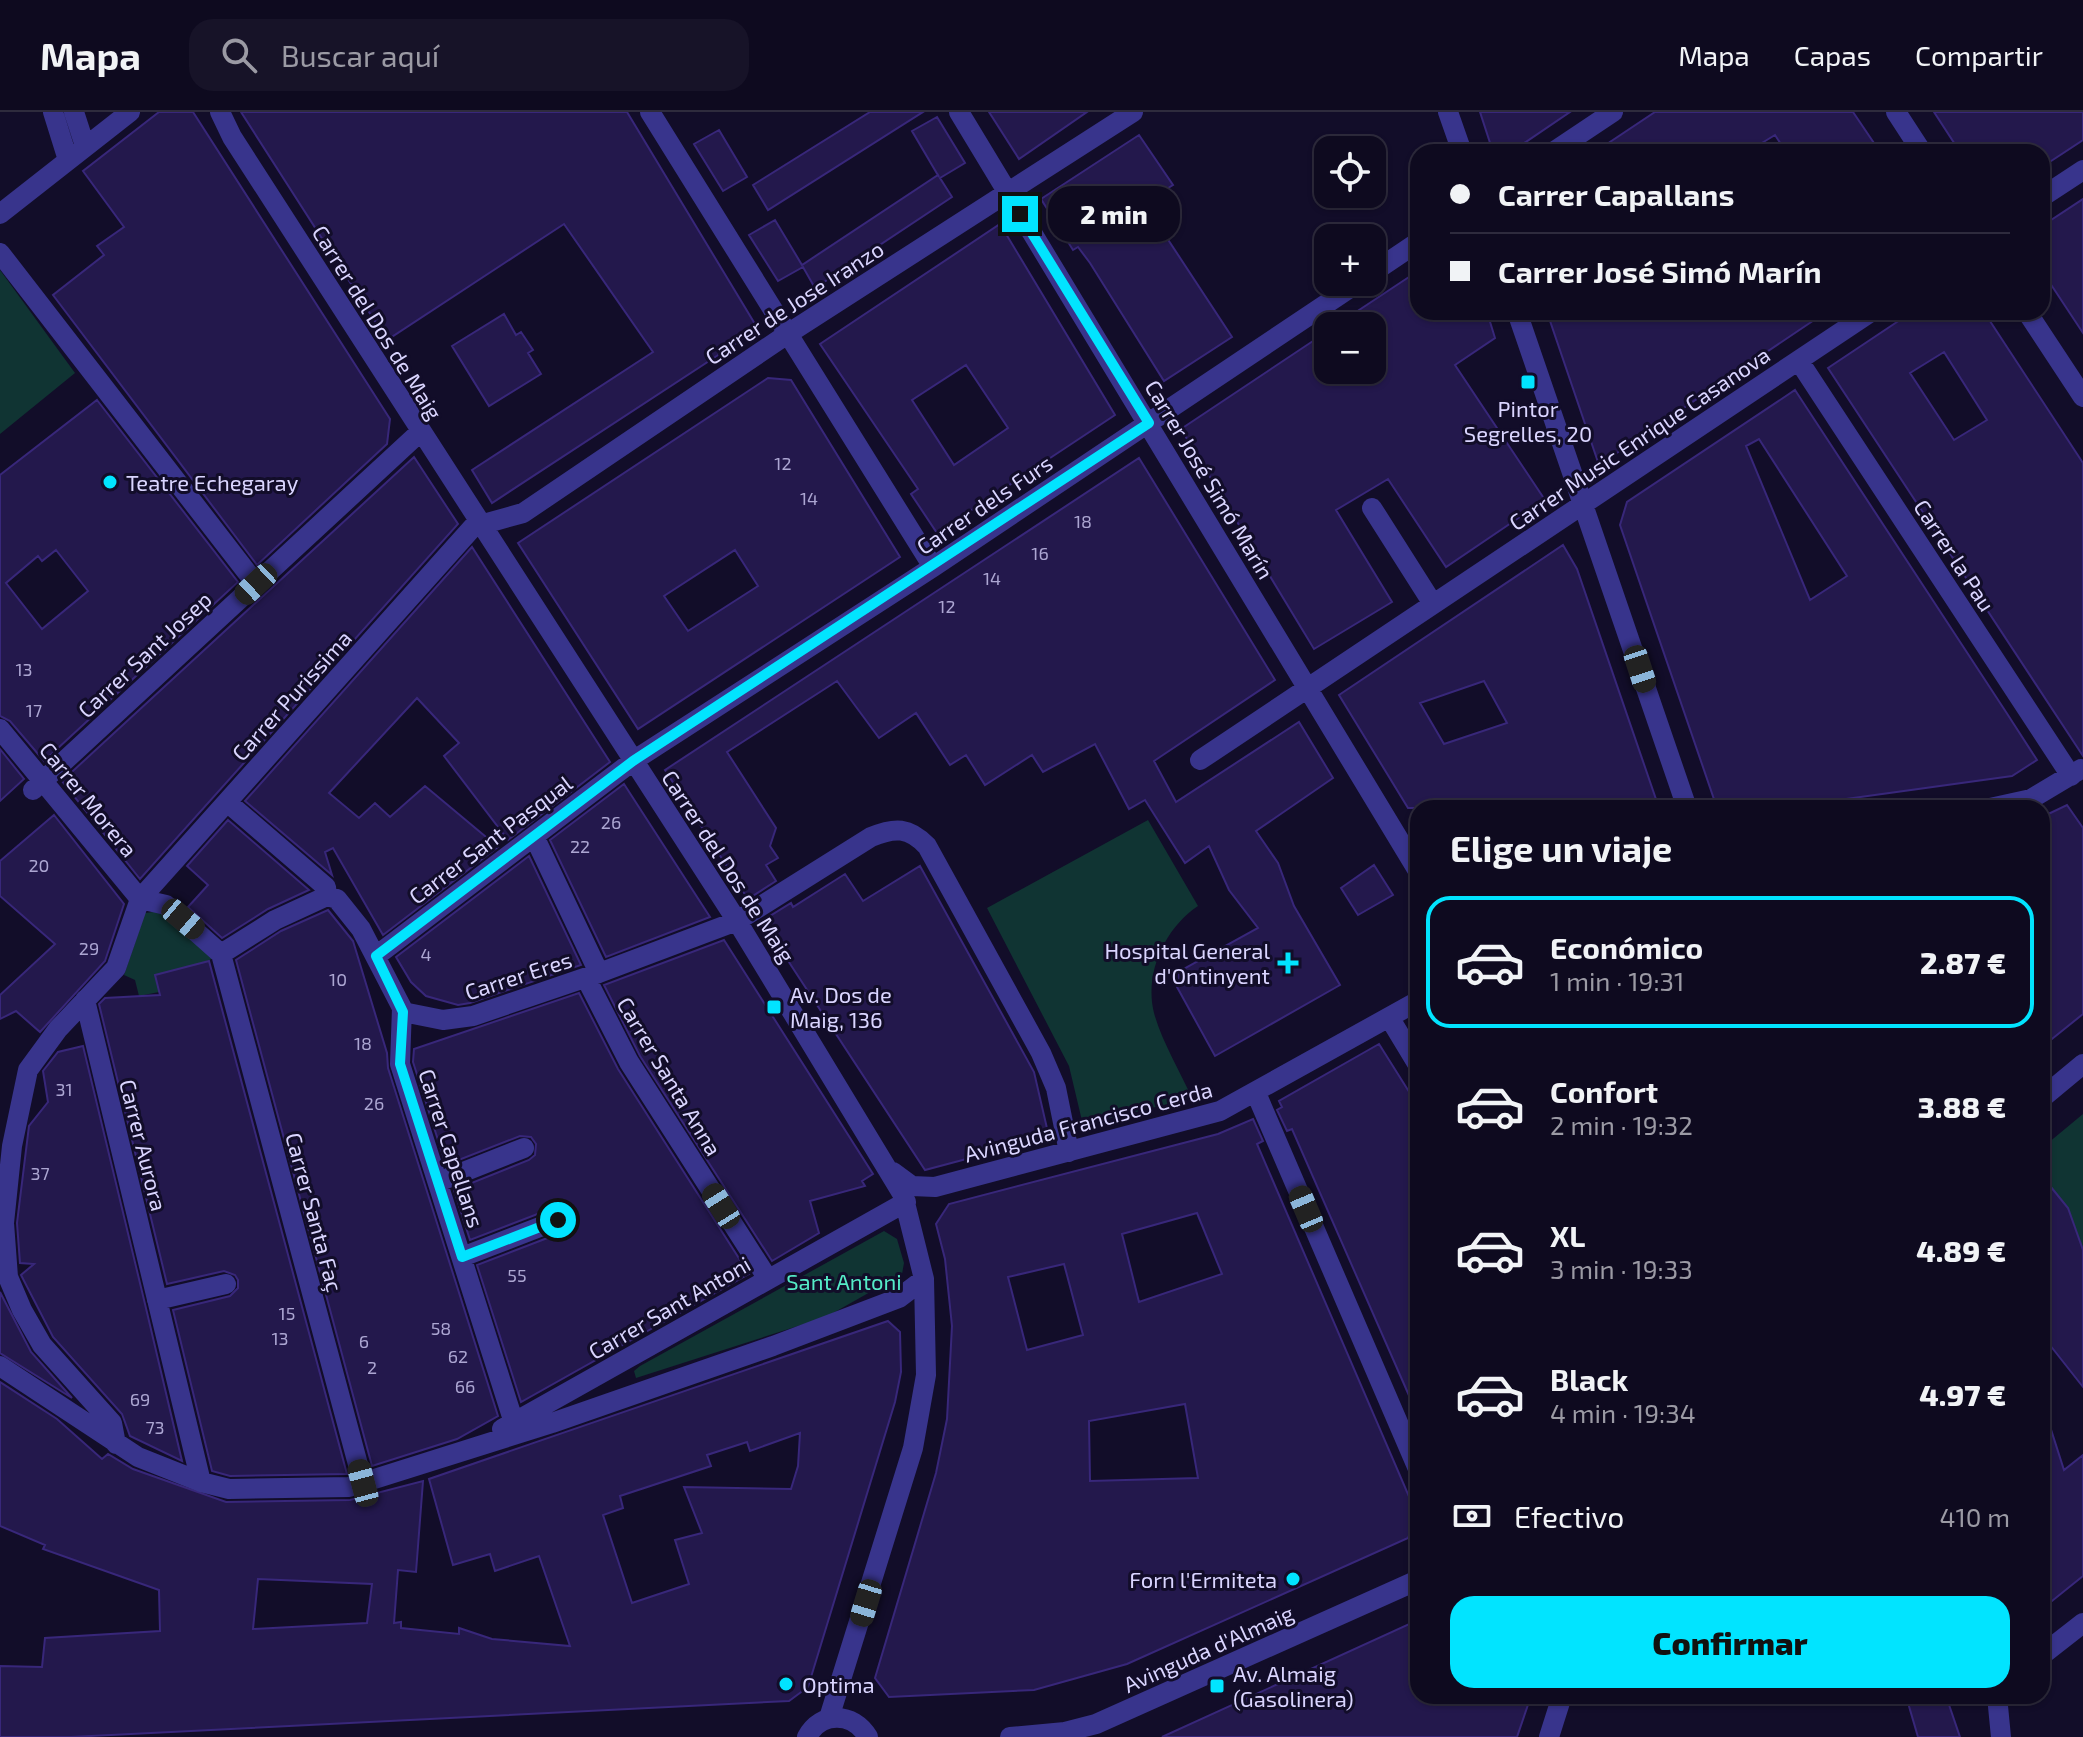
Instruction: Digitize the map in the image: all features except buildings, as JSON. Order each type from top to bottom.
[{"type":"street","points":[[53,112],[68,160]]},
{"type":"street","points":[[74,112],[85,146]]},
{"type":"street","points":[[1,211],[130,112]]},
{"type":"street","name":"Carrer del Dos de Maig","points":[[220,112],[240,151],[419,433],[737,921],[893,1172],[908,1210],[924,1279],[927,1356],[915,1438],[829,1718]]},
{"type":"street","points":[[650,112],[933,567]]},
{"type":"street","name":"Carrer José Simó Marín","points":[[959,112],[1410,858]]},
{"type":"street","name":"Carrer de Jose Iranzo","points":[[479,524],[523,513],[786,335],[1133,112]]},
{"type":"street","points":[[1448,112],[1459,144]]},
{"type":"street","points":[[1565,144],[1613,112]]},
{"type":"street","points":[[1896,112],[1917,144]]},
{"type":"street","points":[[2050,192],[2083,170]]},
{"type":"street","points":[[1386,264],[1410,247]]},
{"type":"street","points":[[0,253],[256,584]]},
{"type":"street","name":"Carrer dels Furs","points":[[633,761],[933,567],[1338,296]]},
{"type":"street","points":[[1520,320],[1684,800]]},
{"type":"street","name":"Carrer Music Enrique Casanova","points":[[1200,760],[1859,320]]},
{"type":"street","points":[[2032,320],[2083,397]]},
{"type":"street","name":"Carrer la Pau","points":[[1799,361],[2077,772]]},
{"type":"street","name":"Carrer Sant Josep","points":[[38,785],[419,433]]},
{"type":"street","points":[[1372,508],[1433,604]]},
{"type":"street","name":"Carrer Purissima","points":[[140,899],[479,524]]},
{"type":"street","name":"Carrer Morera","points":[[0,729],[38,785],[140,899]]},
{"type":"street","name":"Carrer Sant Pasqual","points":[[376,956],[633,761]]},
{"type":"street","points":[[2026,800],[2077,772]]},
{"type":"street","name":"Carrer Capellans","points":[[227,802],[326,887],[376,956],[403,1012],[400,1064],[514,1423]]},
{"type":"street","name":"Carrer Eres","points":[[403,1012],[456,1019],[592,975],[737,921],[884,832],[908,830],[927,846],[1045,1061],[1056,1088],[1069,1152]]},
{"type":"street","name":"Carrer Eres","points":[[534,836],[592,975]]},
{"type":"street","points":[[116,1444],[112,1423],[36,1335],[8,1277],[4,1223],[12,1146],[23,1086],[34,1058],[116,968],[140,899],[166,905],[221,954],[300,906],[332,897]]},
{"type":"street","name":"Carrer Santa Faç","points":[[221,954],[363,1483]]},
{"type":"street","name":"Carrer Santa Anna","points":[[592,975],[629,1062],[768,1279]]},
{"type":"street","name":"Carrer Aurora","points":[[85,1000],[201,1482]]},
{"type":"street","name":"Avinguda Francisco Cerda","points":[[935,1187],[1220,1111],[1410,1005]]},
{"type":"street","points":[[1389,1017],[1410,1052]]},
{"type":"street","points":[[2050,1091],[2083,1064]]},
{"type":"street","points":[[1256,1093],[1410,1450]]},
{"type":"street","points":[[438,1182],[524,1148]]},
{"type":"street","points":[[893,1172],[912,1186],[935,1187]]},
{"type":"street","points":[[908,1210],[935,1187]]},
{"type":"street","name":"Carrer Sant Antoni","points":[[456,1453],[768,1279],[908,1210]]},
{"type":"street","points":[[462,1257],[558,1220]]},
{"type":"street","name":"Carrer Sant Antoni","points":[[0,1366],[116,1444],[201,1482],[229,1489],[338,1488],[456,1453],[786,1341],[899,1298],[924,1279]]},
{"type":"street","points":[[157,1300],[226,1284]]},
{"type":"street","name":"Avinguda d'Almaig","points":[[1010,1737],[1081,1733],[1410,1584]]},
{"type":"street","points":[[2050,1649],[2083,1623]]},
{"type":"street","points":[[1549,1737],[1559,1704]]},
{"type":"street","points":[[1998,1704],[2001,1737]]},
{"type":"street","points":[[807,1737],[819,1722],[829,1718],[851,1719],[868,1737]]},
{"type":"green space","points":[[0,270],[75,373],[0,434]]},
{"type":"green space","points":[[1148,820],[1198,906],[1186,915],[1167,939],[1152,982],[1157,1024],[1192,1098],[1083,1125],[1069,1066],[987,908]]},
{"type":"green space","points":[[161,911],[214,958],[184,970],[159,992],[139,996],[135,980],[124,975],[145,913]]},
{"type":"green space","points":[[2083,1114],[2083,1250],[2068,1208],[2050,1186],[2050,1141]]},
{"type":"green space","name":"Sant Antoni","points":[[884,1231],[897,1239],[904,1263],[902,1274],[826,1317],[636,1378],[634,1371],[640,1366]]},
{"type":"place","name":"Pintor Segrelles, 20","points":[[1528,382]]},
{"type":"place","name":"Teatre Echegaray","points":[[110,482]]},
{"type":"place","name":"Hospital General d'Ontinyent","points":[[1288,963]]},
{"type":"place","name":"Av. Dos de Maig, 136","points":[[774,1007]]},
{"type":"place","name":"Forn l'Ermiteta","points":[[1293,1579]]},
{"type":"place","name":"Optima","points":[[786,1684]]},
{"type":"place","name":"Av. Almaig (Gasolinera)","points":[[1217,1686]]},
{"type":"route","points":[[558,1220],[462,1257],[400,1064],[403,1012],[376,956],[633,761],[1149,423],[1020,214]]}]
